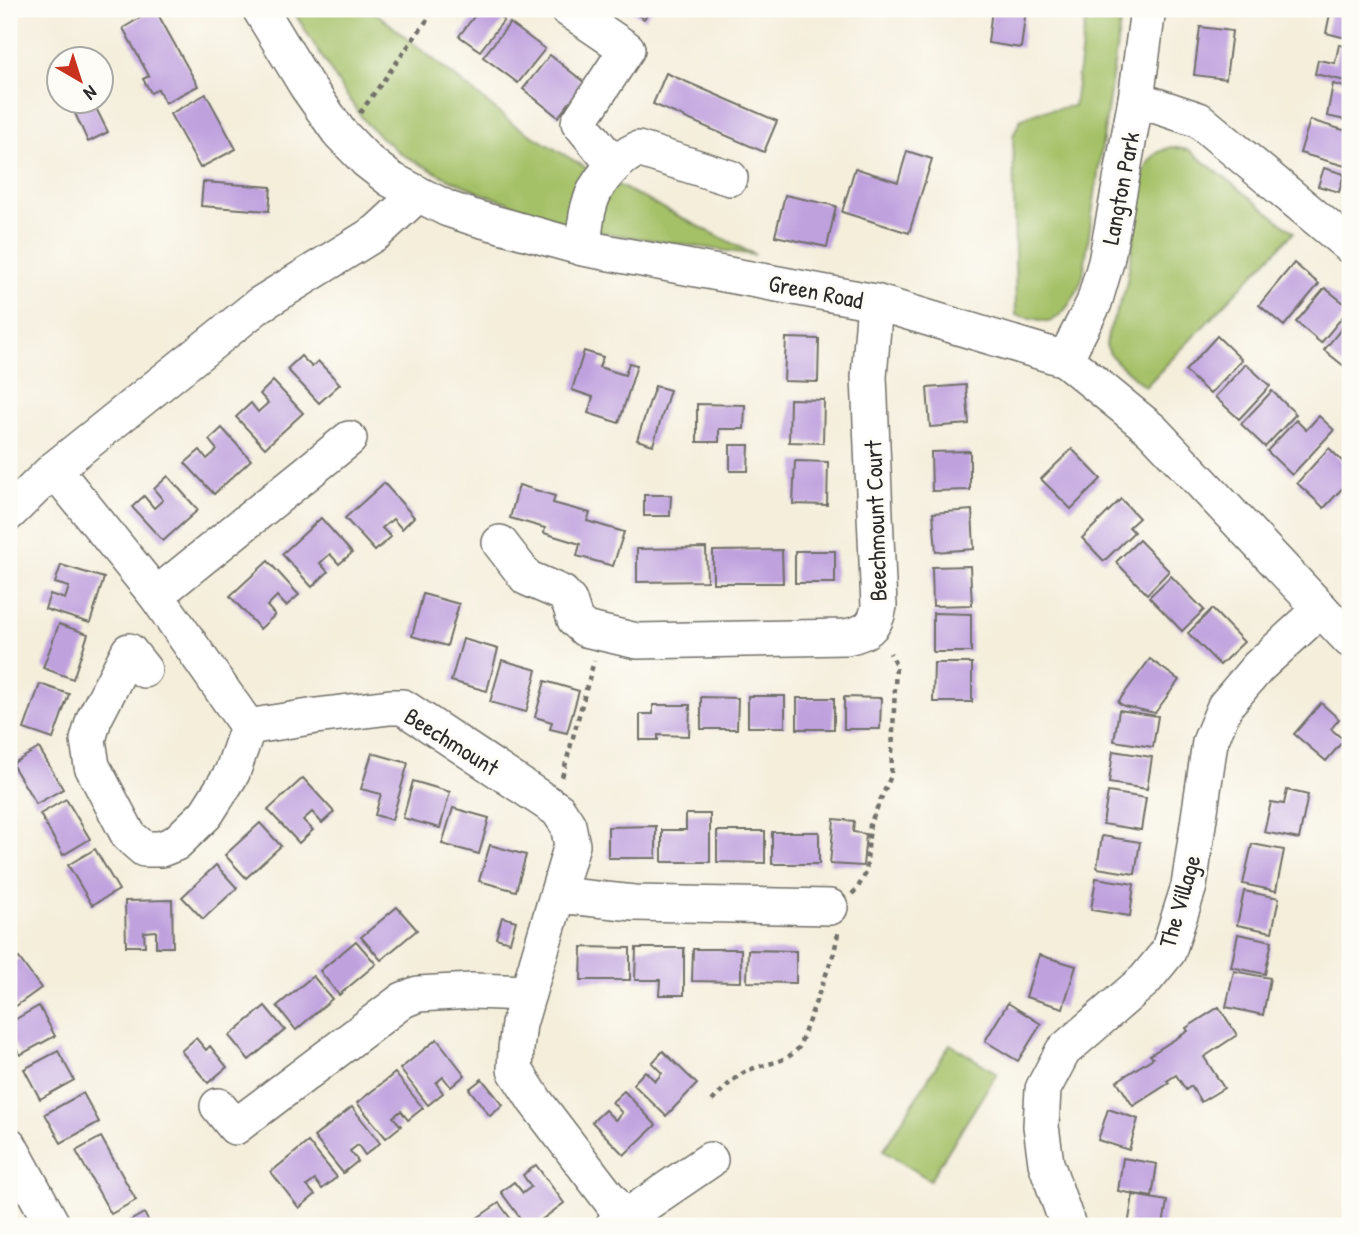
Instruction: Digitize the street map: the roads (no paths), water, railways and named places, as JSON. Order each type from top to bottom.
[{"type":"street","name":"Green Road","points":[[260,9],[306,85],[339,132],[390,178],[448,209],[583,248],[875,302],[1065,359],[1152,430],[1350,640]]},
{"type":"street","points":[[568,9],[627,48],[579,122],[614,165]]},
{"type":"street","name":"Langton Park","points":[[1065,359],[1094,303],[1106,262],[1136,99],[1148,9]]},
{"type":"street","points":[[1136,99],[1199,120],[1350,246]]},
{"type":"street","points":[[583,248],[590,202],[606,174],[625,155],[638,149],[730,178]]},
{"type":"street","points":[[9,513],[54,469],[259,305],[377,232],[418,194]]},
{"type":"street","name":"Beechmount Court","points":[[500,542],[527,578],[562,593],[569,601],[575,620],[585,629],[637,641],[846,637],[860,634],[873,624],[878,616],[879,606],[869,377],[875,302]]},
{"type":"street","points":[[156,594],[349,439]]},
{"type":"street","points":[[54,469],[156,594],[248,727],[232,773],[206,814],[176,843],[161,849],[144,849],[129,836],[92,766],[88,740],[94,719],[129,651],[144,670]]},
{"type":"street","name":"The Village","points":[[1068,1226],[1046,1163],[1041,1126],[1043,1089],[1063,1051],[1145,980],[1168,952],[1189,886],[1210,741],[1224,706],[1258,667],[1321,609]]},
{"type":"street","name":"Beechmount","points":[[248,727],[353,711],[403,707],[558,810],[568,825],[572,845],[519,1024],[515,1070],[619,1222],[709,1160]]},
{"type":"street","points":[[558,895],[634,903],[817,915]]},
{"type":"street","points":[[218,1106],[235,1126],[403,1000],[418,994],[473,991],[528,993]]},
{"type":"street","points":[[9,1145],[53,1226]]}]
